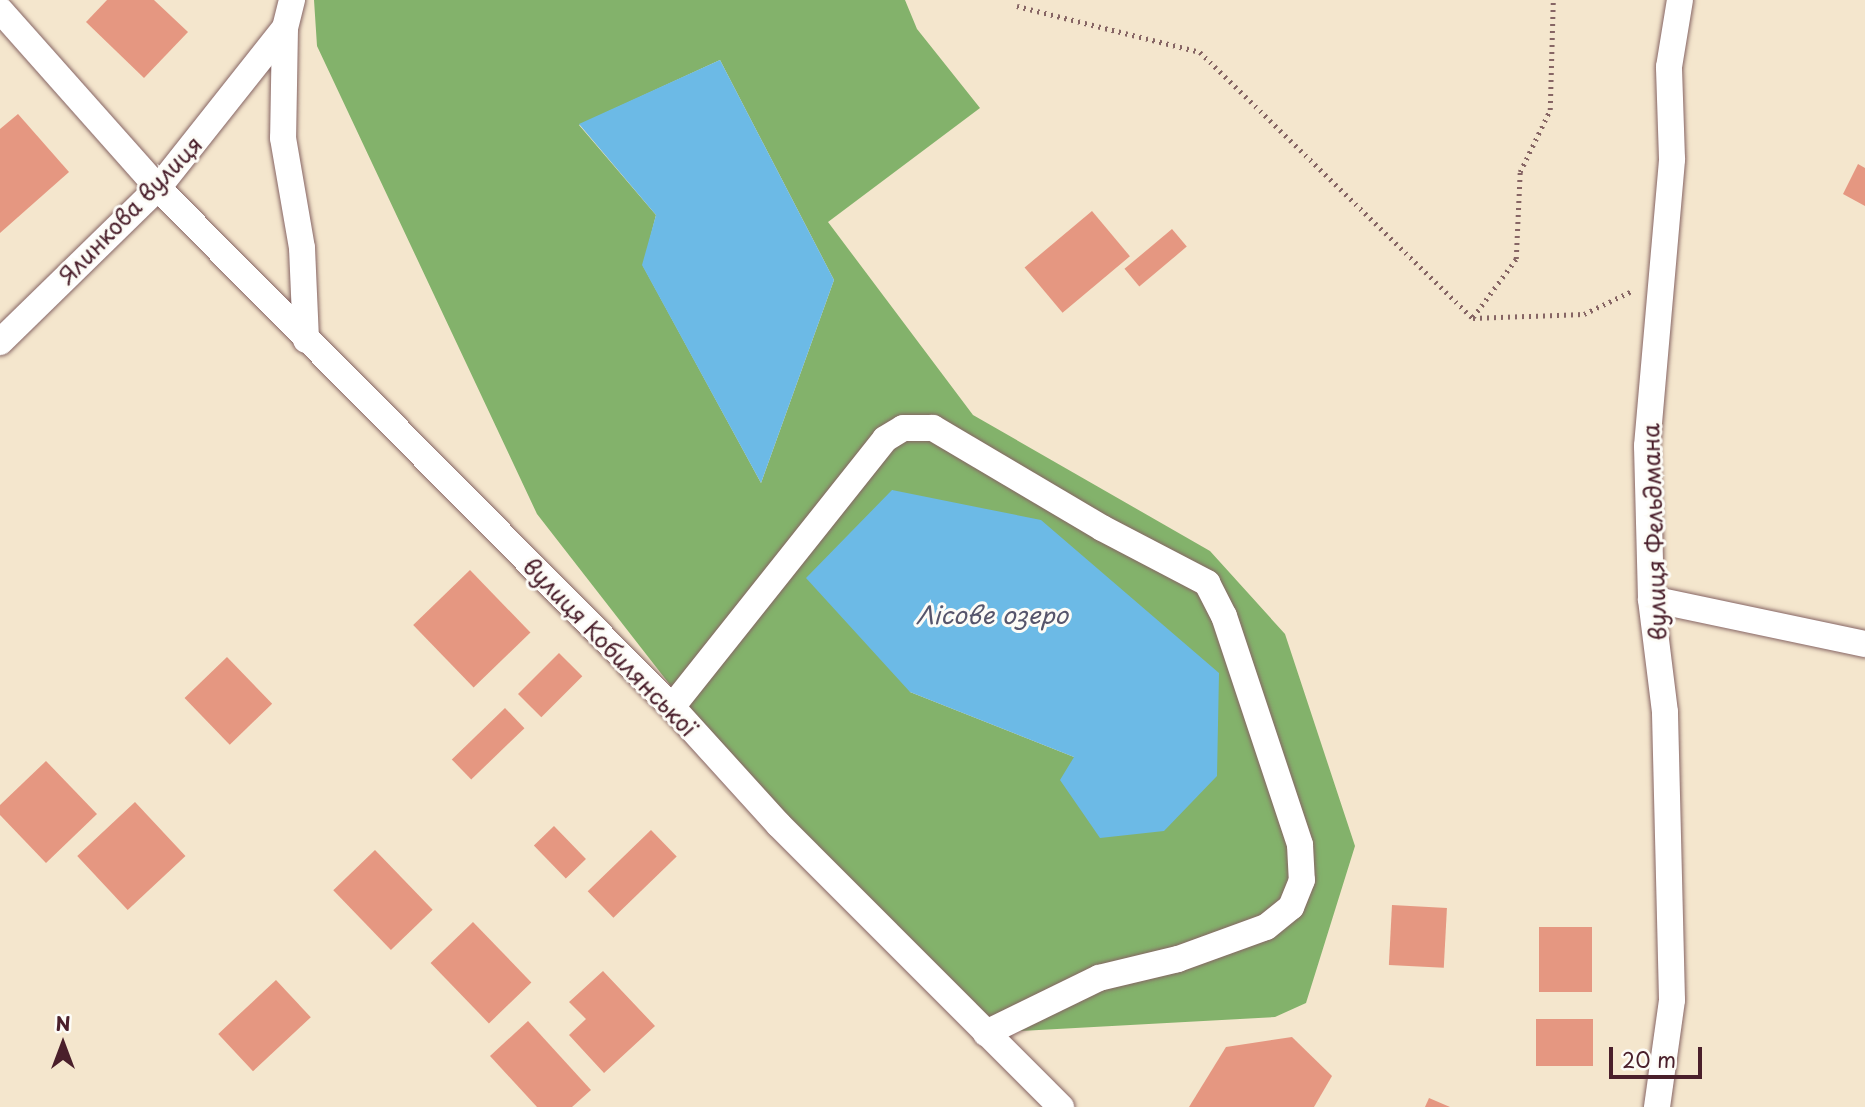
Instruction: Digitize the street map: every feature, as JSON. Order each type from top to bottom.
[{"type":"street","name":"Ялинкова вулиця","points":[[0,342],[158,188],[285,28],[292,0]]},
{"type":"street","name":"вулиця Фельдмана","points":[[1657,1107],[1672,1000],[1665,712],[1651,600],[1647,446],[1672,159],[1669,67],[1680,0]]},
{"type":"street","name":"вулиця Кобилянської","points":[[0,10],[158,188],[672,707],[779,825],[1061,1107]]},
{"type":"street","points":[[285,28],[282,138],[302,248],[306,340]]},
{"type":"street","points":[[672,707],[885,439],[903,428],[933,428],[1102,528],[1206,583],[1224,617],[1300,845],[1301,880],[1291,907],[1266,927],[1178,959],[1099,978],[986,1032]]},
{"type":"street","points":[[1651,600],[1865,643]]},
{"type":"path","points":[[1473,318],[1517,259],[1520,172],[1550,110],[1553,0]]},
{"type":"path","points":[[1017,6],[1200,52],[1473,318],[1584,314],[1640,288]]},
{"type":"green space","points":[[314,0],[905,0],[917,29],[980,108],[828,222],[973,415],[1210,551],[1285,634],[1355,846],[1306,1003],[1275,1017],[986,1033],[779,825],[537,514],[317,46]],"holes":[[[720,60],[834,280],[761,483],[643,266],[656,215],[579,125]],[[892,490],[1164,831],[1074,757],[910,692]]]},
{"type":"water","points":[[720,60],[834,280],[761,483],[642,265],[656,215],[579,124]]},
{"type":"water","name":"Лісове озеро","points":[[892,490],[1041,520],[1219,673],[1217,776],[1164,831],[1100,838],[1060,780],[1074,757],[910,692],[806,578]]},
{"type":"building","points":[[107,0],[154,0],[188,32],[144,78],[86,22]]},
{"type":"building","points":[[18,114],[69,172],[0,233],[0,129]]},
{"type":"building","points":[[1858,164],[1865,168],[1865,206],[1843,194]]},
{"type":"building","points":[[1092,211],[1130,256],[1063,313],[1025,268]]},
{"type":"building","points":[[1172,229],[1187,247],[1139,286],[1125,269]]},
{"type":"building","points":[[470,570],[530,633],[474,687],[413,625]]},
{"type":"building","points":[[559,653],[582,676],[541,717],[518,694]]},
{"type":"building","points":[[227,657],[272,704],[230,745],[185,698]]},
{"type":"building","points":[[505,708],[524,728],[471,780],[452,759]]},
{"type":"building","points":[[46,761],[97,814],[46,863],[0,815],[0,805]]},
{"type":"building","points":[[135,802],[185,856],[128,910],[77,856]]},
{"type":"building","points":[[554,826],[586,859],[566,879],[534,845]]},
{"type":"building","points":[[651,830],[677,857],[613,918],[588,891]]},
{"type":"building","points":[[375,850],[433,910],[391,950],[333,890]]},
{"type":"building","points":[[1392,905],[1447,908],[1444,968],[1389,965]]},
{"type":"building","points":[[473,922],[531,982],[489,1023],[431,963]]},
{"type":"building","points":[[1539,927],[1592,927],[1592,992],[1539,992]]},
{"type":"building","points":[[603,971],[655,1026],[604,1073],[569,1035],[586,1019],[569,1002]]},
{"type":"building","points":[[276,980],[311,1017],[253,1071],[218,1034]]},
{"type":"building","points":[[1536,1019],[1593,1019],[1593,1066],[1536,1066]]},
{"type":"building","points":[[528,1021],[591,1090],[572,1107],[537,1107],[490,1056]]},
{"type":"building","points":[[1292,1037],[1332,1076],[1314,1107],[1189,1107],[1226,1047]]},
{"type":"building","points":[[1429,1098],[1450,1107],[1425,1107]]}]
